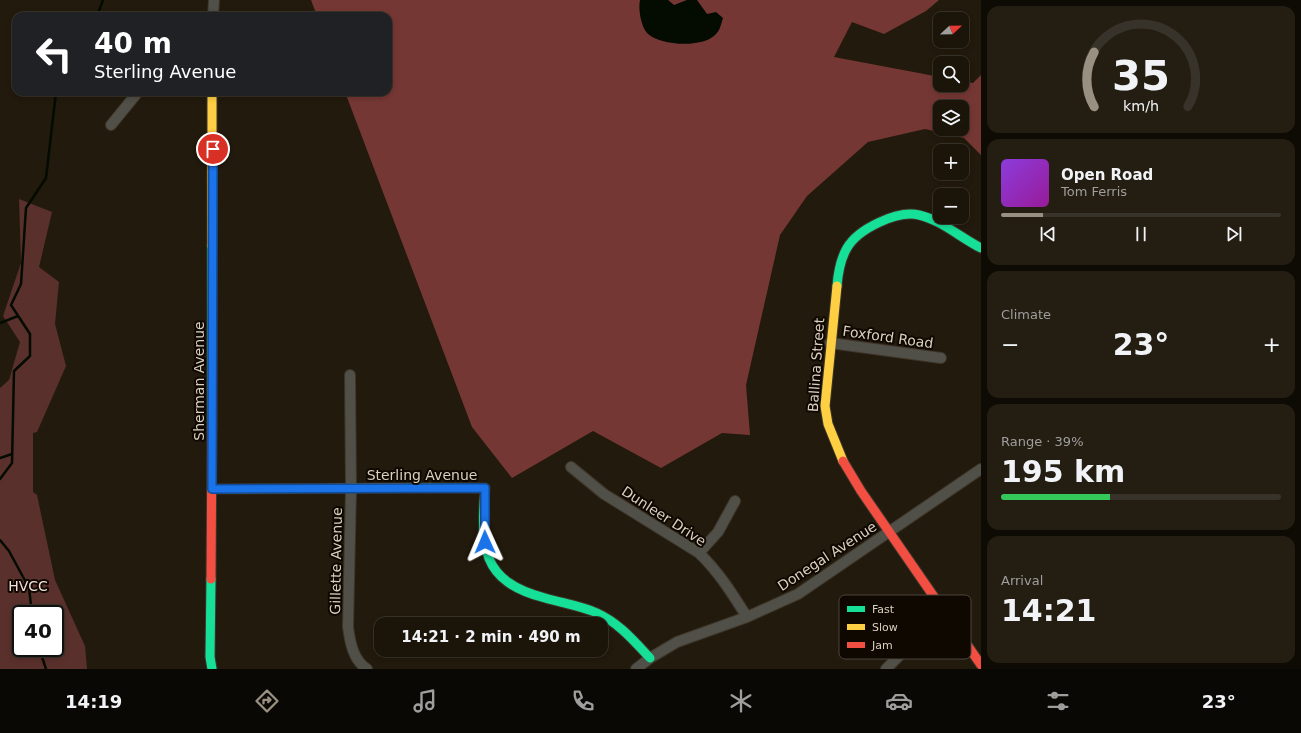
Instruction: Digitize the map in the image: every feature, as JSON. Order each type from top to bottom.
[{"type":"street","points":[[213,12],[214,0]]},
{"type":"street","points":[[111,125],[135,96]]},
{"type":"street","name":"Sherman Avenue","points":[[212,96],[212,489],[210,657],[212,669]]},
{"type":"street","name":"Ballina Street","points":[[933,595],[863,494],[847,467],[826,421],[825,406],[830,343],[840,261],[852,240],[860,234],[886,220],[909,213],[932,220],[963,240],[981,248]]},
{"type":"street","name":"Foxford Road","points":[[830,343],[941,358]]},
{"type":"street","name":"Gillette Avenue","points":[[350,375],[350,641],[357,659],[367,669]]},
{"type":"street","name":"Dunleer Drive","points":[[571,467],[604,494],[699,553],[709,562],[747,617]]},
{"type":"street","name":"Donegal Avenue","points":[[636,669],[650,658],[677,642],[747,617],[798,594],[981,470]]},
{"type":"street","name":"Sterling Avenue","points":[[212,489],[485,488],[485,542],[491,565],[500,578],[529,593],[597,613],[615,623],[650,658]]},
{"type":"street","points":[[699,553],[718,532],[735,501]]},
{"type":"street","name":"Ballina Street","points":[[971,651],[981,665]]},
{"type":"street","points":[[886,669],[896,659]]},
{"type":"green space","name":"HVCC","points":[[19,199],[52,212],[39,267],[59,282],[55,324],[66,366],[37,432],[33,433],[33,492],[37,495],[55,580],[85,646],[87,669],[0,669],[0,388],[9,380],[20,342],[3,316],[21,263]]},
{"type":"shaded area","points":[[311,0],[939,0],[926,11],[884,34],[852,22],[834,57],[933,76],[933,92],[969,92],[969,82],[973,83],[981,75],[981,155],[964,138],[955,136],[969,136],[969,100],[933,100],[933,131],[925,129],[868,142],[807,196],[780,235],[746,385],[750,435],[722,433],[661,468],[593,431],[512,478],[472,427],[347,96],[392,96],[392,12],[316,12]]},
{"type":"shaded area","points":[[640,0],[668,0],[674,5],[687,0],[697,0],[707,14],[716,12],[723,18],[718,32],[709,39],[701,42],[681,44],[661,41],[647,33],[645,30],[640,17]]},
{"type":"waterway","points":[[98,12],[103,0]]},
{"type":"waterway","points":[[0,479],[12,463],[14,371],[30,356],[30,334],[11,305],[21,284],[26,208],[46,178],[56,96]]},
{"type":"waterway","points":[[0,323],[18,316]]},
{"type":"waterway","points":[[0,458],[12,454]]},
{"type":"waterway","points":[[0,540],[9,551],[29,588],[31,605]]},
{"type":"waterway","points":[[42,657],[46,669]]},
{"type":"traffic: fast","points":[[837,286],[841,262],[852,241],[879,222],[900,215],[910,214],[927,217],[981,248]]},
{"type":"traffic: fast","points":[[212,246],[212,427]]},
{"type":"traffic: fast","points":[[430,488],[485,488],[485,544],[489,559],[496,571],[508,582],[524,591],[585,608],[605,617],[626,633],[650,658]]},
{"type":"traffic: fast","points":[[211,579],[210,657],[212,669]]},
{"type":"traffic: slow","points":[[212,96],[212,246]]},
{"type":"traffic: slow","points":[[837,286],[825,406],[828,424],[843,461]]},
{"type":"traffic: slow","points":[[212,489],[430,488]]},
{"type":"traffic: jam","points":[[211,579],[212,427]]},
{"type":"traffic: jam","points":[[843,461],[861,491],[933,595]]},
{"type":"traffic: jam","points":[[971,650],[981,665]]},
{"type":"route","points":[[213,149],[212,489],[485,488],[485,542]]}]
